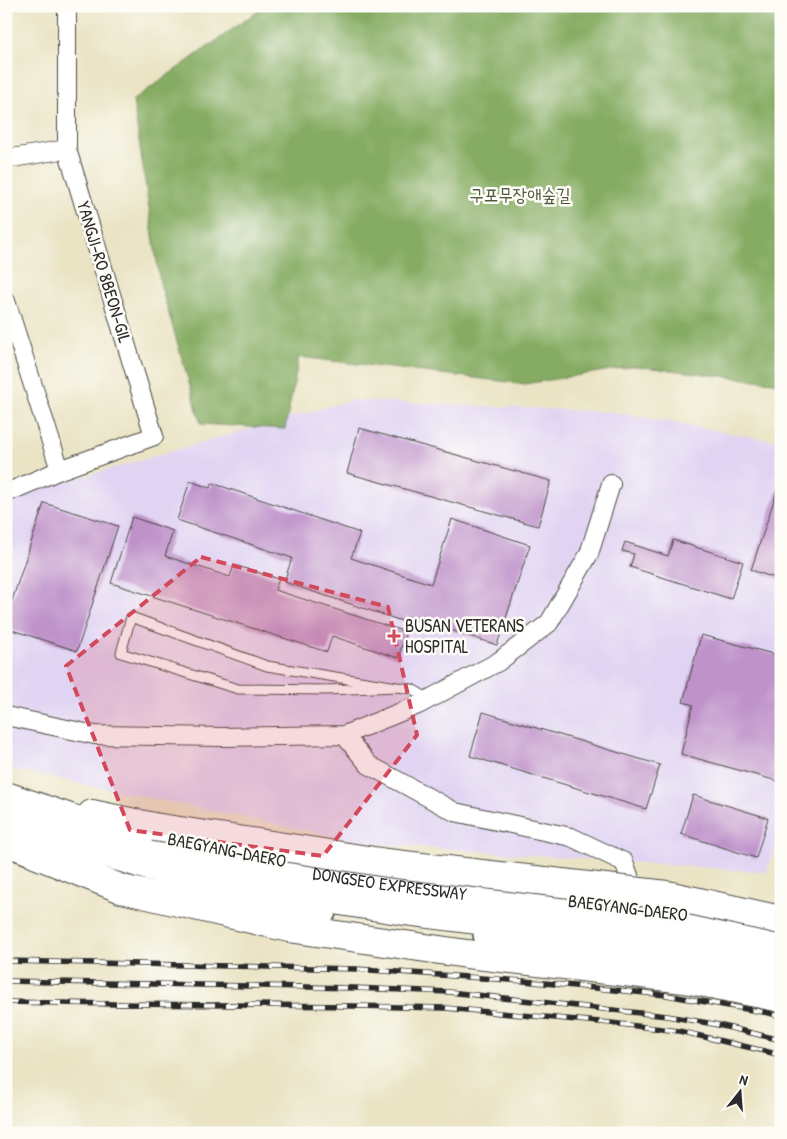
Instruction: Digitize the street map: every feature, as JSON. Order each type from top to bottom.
[{"type":"main road","name":"BAEGYANG-DAERO","points":[[6,788],[49,805],[150,836],[255,857],[467,890],[641,907],[781,930]]},
{"type":"main road","name":"DONGSEO EXPRESSWAY","points":[[6,796],[180,852],[375,883],[623,914],[781,946]]},
{"type":"main road","points":[[49,805],[154,827],[388,863],[667,895],[781,920]]},
{"type":"main road","name":"DONGSEO EXPRESSWAY","points":[[6,822],[168,872],[398,910],[581,933],[687,949],[781,970]]},
{"type":"main road","points":[[6,844],[80,870],[146,886],[661,958],[781,984]]},
{"type":"main road","points":[[35,854],[122,889],[289,928],[467,954],[685,979],[781,998]]},
{"type":"street","name":"YANGJI-RO 8BEON-GIL","points":[[6,493],[60,470],[154,436],[67,149],[67,6]]},
{"type":"street","points":[[6,158],[67,149]]},
{"type":"street","points":[[6,301],[60,470]]},
{"type":"street","points":[[6,716],[95,735],[344,736],[418,705],[498,662],[549,623],[589,554],[610,484]]},
{"type":"street","points":[[344,736],[369,765],[455,812],[571,837],[624,862],[641,907]]},
{"type":"lane","points":[[397,687],[326,690],[238,689],[121,654],[131,617],[267,666],[412,689],[429,699]]},
{"type":"highlighted area","points":[[201,557],[388,607],[417,735],[323,856],[130,830],[66,666]]},
{"type":"shaded area","name":"BUSAN VETERANS HOSPITAL","points":[[351,400],[613,412],[781,442],[781,834],[766,872],[367,843],[6,768],[6,504],[43,488]]},
{"type":"green space","name":"구포무장애숲길","points":[[265,6],[781,6],[781,383],[635,366],[525,384],[299,357],[285,429],[201,424],[160,283],[133,100]]},
{"type":"building","points":[[359,428],[551,481],[538,526],[347,473]]},
{"type":"building","points":[[781,479],[781,580],[751,570]]},
{"type":"building","points":[[190,481],[210,488],[212,483],[360,533],[351,558],[431,584],[452,519],[530,545],[497,645],[407,616],[405,622],[284,582],[292,558],[177,520]]},
{"type":"building","points":[[44,503],[118,526],[77,651],[6,628],[6,619]]},
{"type":"building","points":[[132,517],[173,531],[165,556],[230,577],[234,565],[279,579],[275,590],[406,632],[398,658],[332,636],[327,652],[111,583]]},
{"type":"building","points":[[673,540],[743,562],[731,599],[630,567],[634,554],[622,551],[625,542],[668,556]]},
{"type":"building","points":[[701,635],[781,656],[781,782],[681,754],[693,705],[683,702]]},
{"type":"building","points":[[483,712],[660,765],[646,809],[470,756]]},
{"type":"building","points":[[693,795],[768,818],[756,858],[681,834]]},
{"type":"railway","points":[[6,961],[356,969],[524,981],[666,995],[769,1013],[781,1017]]},
{"type":"railway","points":[[6,981],[354,988],[449,992],[667,1016],[714,1024],[781,1040]]},
{"type":"railway","points":[[6,1002],[445,1008],[679,1031],[781,1055]]},
{"type":"place","name":"BUSAN VETERANS HOSPITAL","points":[[394,636]]}]
